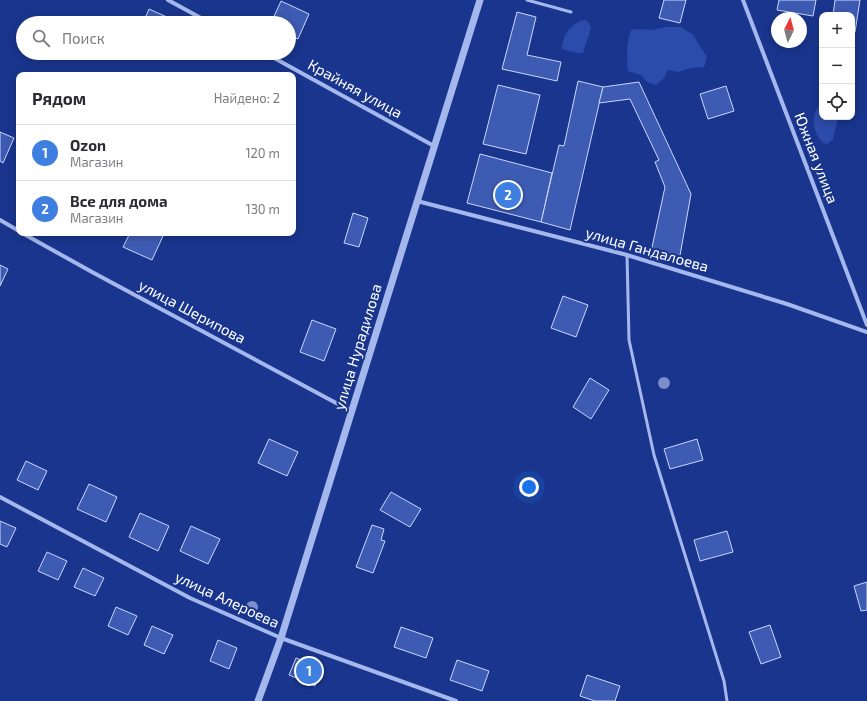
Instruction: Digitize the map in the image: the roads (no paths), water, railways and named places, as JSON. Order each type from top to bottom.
[{"type":"street","points":[[168,0],[197,16]]},
{"type":"street","name":"улица Нурадилова","points":[[258,701],[281,638],[480,0]]},
{"type":"street","name":"Южная улица","points":[[743,0],[867,325]]},
{"type":"street","name":"Крайняя улица","points":[[278,60],[434,146]]},
{"type":"street","name":"улица Гандалоева","points":[[417,201],[627,255],[787,304],[867,332]]},
{"type":"street","points":[[0,220],[16,229]]},
{"type":"street","name":"улица Шерипова","points":[[27,236],[351,410]]},
{"type":"street","name":"улица Алероева","points":[[0,497],[190,598],[281,638],[456,701]]},
{"type":"lane","points":[[527,0],[571,12]]},
{"type":"lane","points":[[627,255],[629,340],[654,455],[724,681],[727,701]]},
{"type":"place","name":"Все для дома","points":[[508,195]]},
{"type":"place","name":"Ozon","points":[[309,671]]}]
